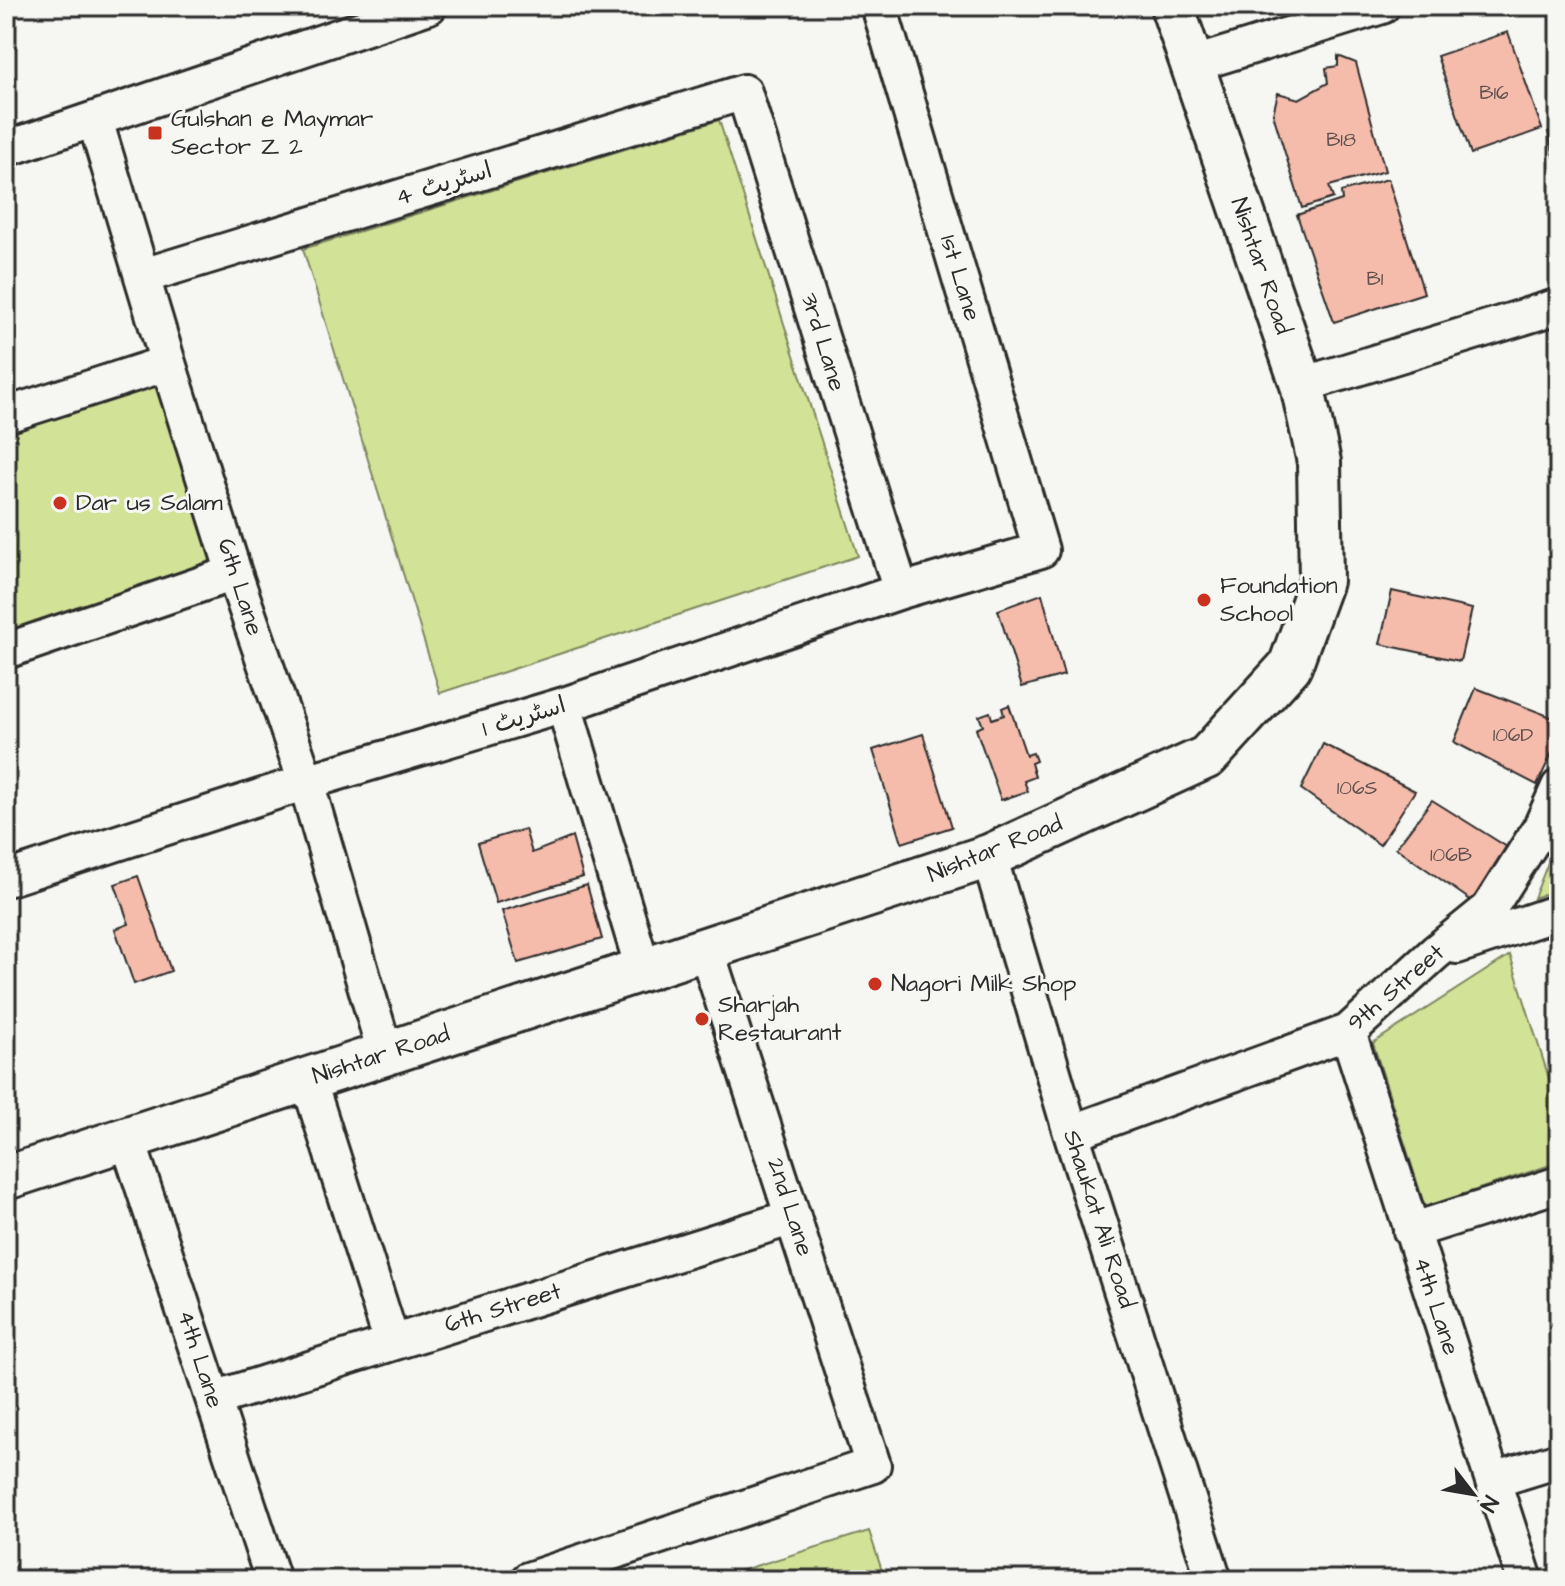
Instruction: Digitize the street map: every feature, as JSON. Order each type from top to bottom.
[{"type":"street","points":[[6,149],[429,6]]},
{"type":"street","name":"1st Lane","points":[[879,6],[1041,550]]},
{"type":"street","name":"Nishtar Road","points":[[6,1178],[989,856],[1207,757],[1290,666],[1321,581],[1319,462],[1302,385],[1172,6]]},
{"type":"street","points":[[1191,65],[1382,6]]},
{"type":"street","name":"اسٹریٹ 4","points":[[143,276],[744,92]]},
{"type":"street","name":"3rd Lane","points":[[744,92],[901,591]]},
{"type":"street","name":"6th Lane","points":[[95,120],[234,573],[306,782],[385,1053]]},
{"type":"street","points":[[1302,385],[1559,306]]},
{"type":"street","points":[[6,415],[168,363]]},
{"type":"street","name":"اسٹریٹ 1","points":[[6,879],[306,782],[564,705],[901,591],[1041,550]]},
{"type":"street","points":[[6,651],[234,573]]},
{"type":"street","points":[[564,705],[643,969]]},
{"type":"street","name":"9th Street","points":[[1071,1133],[1348,1032],[1436,952],[1489,909],[1541,827],[1559,787]]},
{"type":"street","name":"Shaukat Ali Road","points":[[989,856],[1071,1133],[1214,1580]]},
{"type":"street","points":[[1436,952],[1559,912]]},
{"type":"street","name":"2nd Lane","points":[[528,1580],[873,1465],[706,949]]},
{"type":"street","name":"4th Lane","points":[[1348,1032],[1525,1580]]},
{"type":"street","points":[[308,1079],[392,1343]]},
{"type":"street","name":"4th Lane","points":[[127,1138],[273,1580]]},
{"type":"street","points":[[1411,1231],[1559,1184]]},
{"type":"street","name":"6th Street","points":[[214,1399],[793,1217]]},
{"type":"street","points":[[1494,1480],[1559,1460]]},
{"type":"green space","points":[[719,120],[858,556],[440,693],[303,249]]},
{"type":"green space","points":[[159,381],[215,568],[6,635],[6,434]]},
{"type":"green space","points":[[1559,835],[1559,889],[1534,898]]},
{"type":"green space","points":[[1510,955],[1559,1110],[1559,1162],[1425,1207],[1373,1043]]},
{"type":"green space","points":[[869,1531],[885,1580],[710,1580]]},
{"type":"building","points":[[1508,32],[1542,129],[1471,154],[1437,56]]},
{"type":"building","points":[[1338,56],[1356,63],[1385,171],[1329,186],[1333,198],[1302,208],[1273,114],[1278,93],[1299,99],[1328,83],[1326,68],[1338,66]]},
{"type":"building","points":[[1559,129],[1559,175],[1548,132]]},
{"type":"building","points":[[1388,179],[1424,293],[1334,322],[1297,215],[1342,200],[1341,192]]},
{"type":"building","points":[[1392,591],[1472,609],[1460,661],[1380,644]]},
{"type":"building","points":[[1042,594],[1064,675],[1022,687],[998,610]]},
{"type":"building","points":[[1476,688],[1559,720],[1559,738],[1537,785],[1454,742]]},
{"type":"building","points":[[1009,705],[1026,755],[1033,753],[1036,761],[1031,763],[1035,777],[1024,781],[1028,791],[1001,800],[976,729],[983,726],[979,716],[990,712],[992,719],[1004,715],[1002,708]]},
{"type":"building","points":[[923,734],[952,827],[902,843],[873,750]]},
{"type":"building","points":[[1323,744],[1415,791],[1380,845],[1301,789]]},
{"type":"building","points":[[1432,800],[1515,852],[1476,904],[1396,848]]},
{"type":"building","points":[[525,829],[532,853],[572,837],[583,877],[496,903],[478,843]]},
{"type":"building","points":[[138,876],[171,971],[134,984],[115,929],[129,924],[115,884]]},
{"type":"building","points":[[587,885],[602,939],[518,963],[502,911]]},
{"type":"place","name":"Gulshan e Maymar Sector Z 2","points":[[155,133]]},
{"type":"place","name":"Dar us Salam","points":[[60,503]]},
{"type":"place","name":"Foundation School","points":[[1204,600]]},
{"type":"place","name":"Nagori Milk Shop","points":[[875,984]]},
{"type":"place","name":"Sharjah Restaurant","points":[[702,1019]]}]
